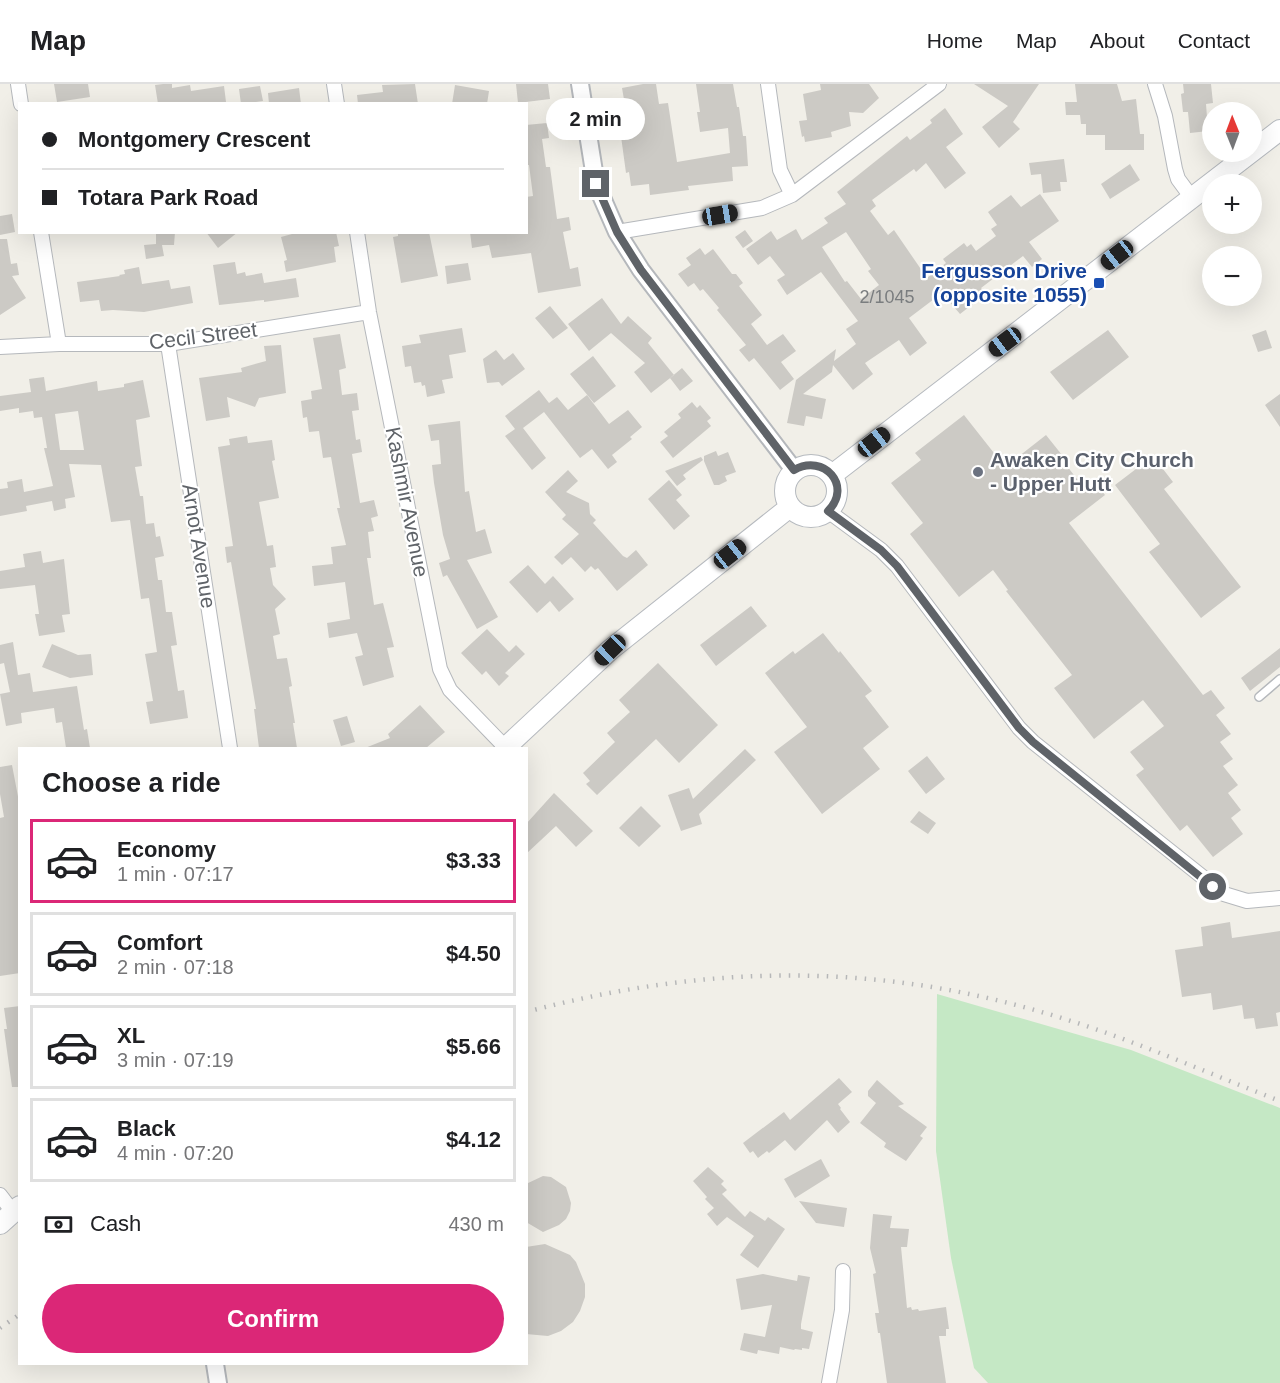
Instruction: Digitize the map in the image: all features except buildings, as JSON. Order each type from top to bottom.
[{"type":"main road","points":[[831,474],[1280,130]]},
{"type":"main road","points":[[809,464],[825,469],[831,474],[837,492],[834,503],[828,511],[814,517],[805,516],[790,507],[784,495],[784,488],[794,470],[809,464]]},
{"type":"main road","points":[[506,747],[610,650],[790,507]]},
{"type":"street","points":[[18,84],[21,102]]},
{"type":"street","points":[[334,84],[337,102]]},
{"type":"street","points":[[580,84],[596,184],[617,232],[641,270],[794,470]]},
{"type":"street","points":[[768,84],[780,170],[792,195]]},
{"type":"street","points":[[617,232],[762,208],[777,203],[792,195],[939,84]]},
{"type":"street","points":[[1155,84],[1165,116],[1175,170],[1178,179],[1192,198]]},
{"type":"street","points":[[42,234],[59,344]]},
{"type":"street","name":"Kashmir Avenue","points":[[357,234],[369,312],[440,669],[450,690],[504,747]]},
{"type":"street","name":"Cecil Street","points":[[0,347],[59,344],[168,344],[369,312]]},
{"type":"street","name":"Arnot Avenue","points":[[168,344],[230,747]]},
{"type":"street","points":[[828,511],[873,543],[897,566],[1019,728],[1033,742],[1218,891],[1235,899],[1247,901],[1280,898]]},
{"type":"street","points":[[0,1196],[11,1214]]},
{"type":"street","points":[[829,1383],[842,1310],[843,1270]]},
{"type":"street","points":[[215,1365],[218,1383]]},
{"type":"lane","points":[[1259,697],[1280,679]]},
{"type":"green space","points":[[937,994],[1131,1050],[1280,1108],[1280,1383],[988,1383],[974,1368],[951,1258],[936,1151]]},
{"type":"railway","points":[[528,1012],[655,985],[719,978],[782,975],[845,977],[909,984],[973,995],[1069,1020],[1130,1041],[1280,1101]]},
{"type":"railway","points":[[0,1328],[18,1315]]},
{"type":"place","name":"Fergusson Drive (opposite 1055)","points":[[1099,283]]},
{"type":"place","name":"Awaken City Church - Upper Hutt","points":[[978,472]]},
{"type":"route","points":[[596,184],[617,232],[641,270],[794,470],[809,464],[818,465],[831,474],[837,492],[834,503],[828,511],[839,521],[864,536],[897,566],[1019,728],[1033,742],[1213,887]]}]
